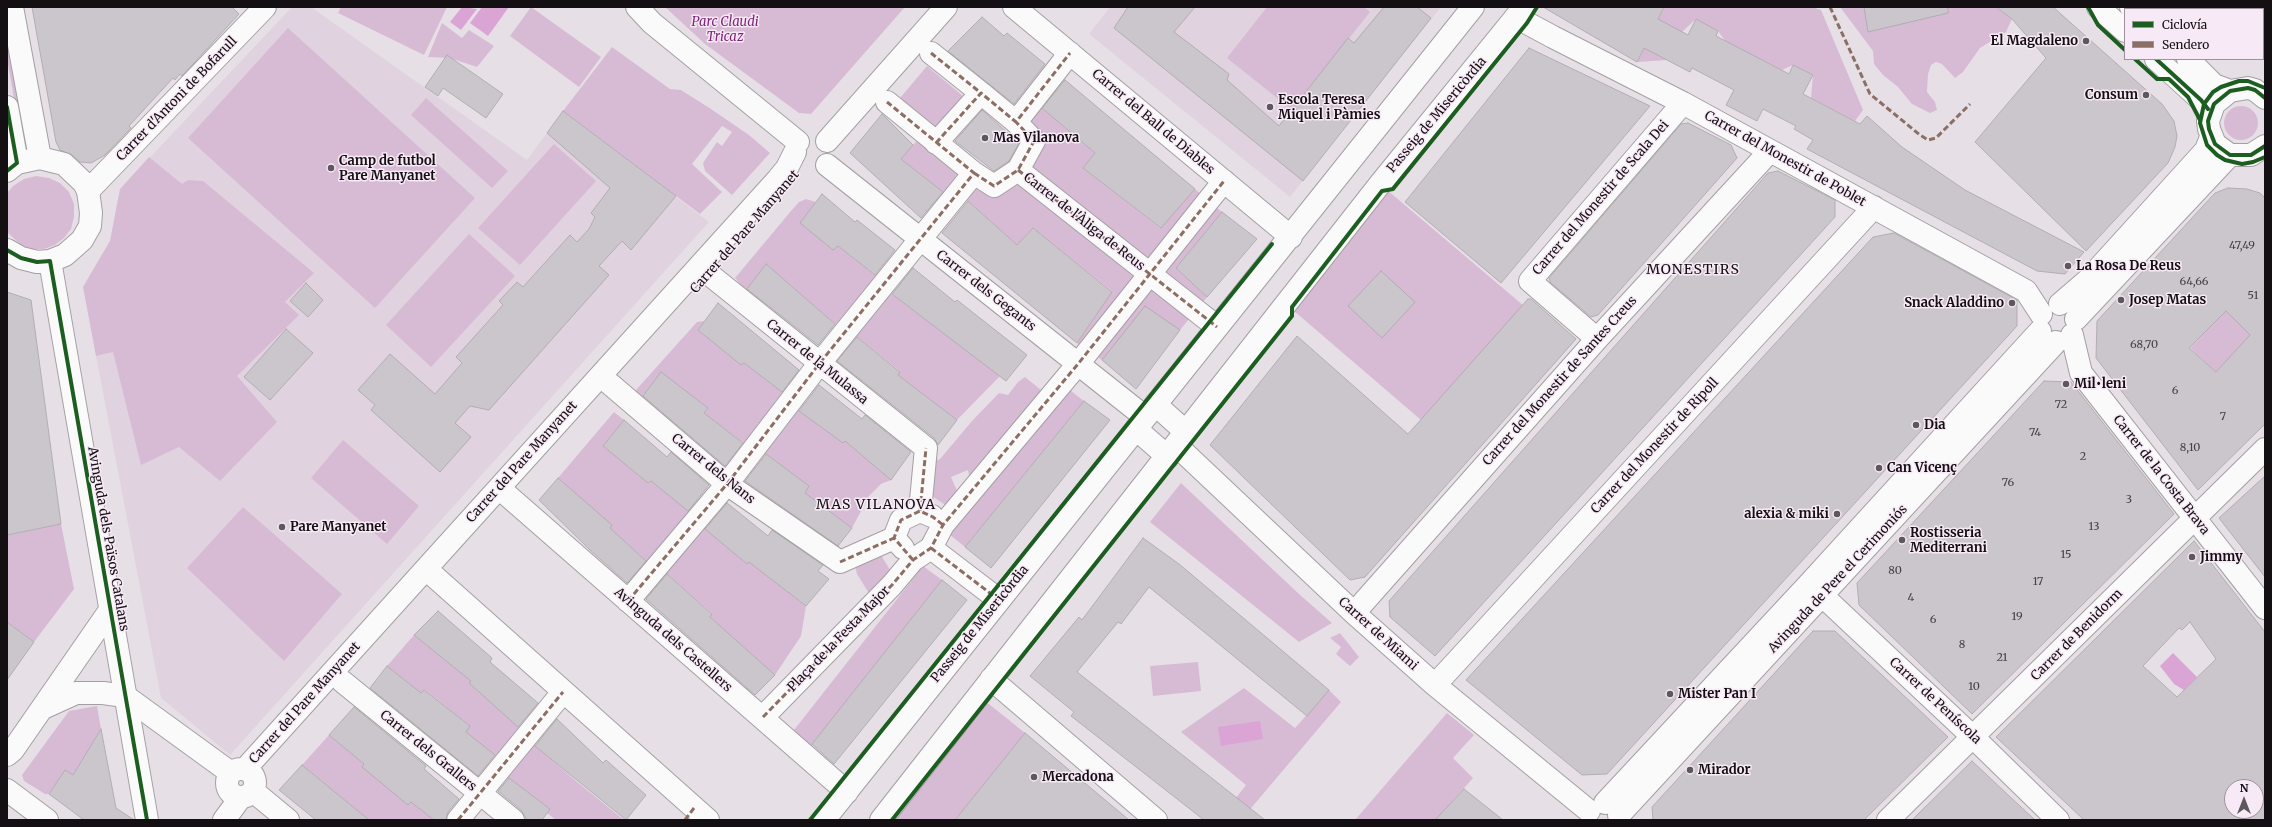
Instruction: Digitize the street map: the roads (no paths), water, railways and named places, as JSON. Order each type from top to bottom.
[{"type":"street","points":[[12,7],[40,158]]},
{"type":"street","name":"Carrer d'Antoni de Bofarull","points":[[88,191],[265,7]]},
{"type":"street","points":[[636,7],[798,153],[811,171],[823,169],[827,165],[832,155],[827,141],[823,137],[813,134],[802,138],[798,153]]},
{"type":"street","points":[[827,141],[946,7]]},
{"type":"street","name":"Carrer del Ball de Diables","points":[[1014,7],[1291,237]]},
{"type":"street","name":"Passeig de Misericòrdia","points":[[824,820],[1217,327],[1291,237],[1473,7]]},
{"type":"street","points":[[2098,7],[2124,30]]},
{"type":"street","name":"Passeig de Misericòrdia","points":[[881,820],[1177,445],[1380,184],[1522,11]]},
{"type":"street","name":"Carrer del Monestir de Poblet","points":[[1522,11],[1527,23],[1683,103],[2026,291],[2057,328]]},
{"type":"street","points":[[887,102],[936,143],[994,186],[1018,170],[1034,141],[1016,122],[930,53]]},
{"type":"street","points":[[1016,122],[1070,53]]},
{"type":"street","points":[[2157,60],[2201,100],[2210,113]]},
{"type":"street","points":[[2189,60],[2214,85],[2252,89]]},
{"type":"street","points":[[2252,89],[2214,104],[2210,113],[2209,129],[2211,137],[2221,150],[2253,155]]},
{"type":"street","points":[[936,143],[981,93]]},
{"type":"street","name":"Carrer del Monestir de Scala Dei","points":[[1596,339],[1530,281],[1683,103]]},
{"type":"street","points":[[7,107],[12,167],[40,158],[56,161],[71,168],[78,175],[88,191],[92,213],[86,233],[76,247],[65,255],[50,261],[37,262],[12,258]]},
{"type":"street","points":[[2057,328],[2049,306],[2060,304],[2089,279],[2206,150],[2211,137]]},
{"type":"street","name":"Carrer del Monestir de Santes Creus","points":[[1354,613],[1596,339],[1770,151]]},
{"type":"street","name":"Carrer del Pare Manyanet","points":[[504,493],[610,384],[710,275],[786,186],[798,153]]},
{"type":"street","name":"Carrer del Pare Manyanet","points":[[224,820],[245,782],[504,493],[778,179],[798,153]]},
{"type":"street","name":"Avinguda de Pere el Cerimoniós","points":[[1604,814],[1816,590],[2057,328],[2253,155]]},
{"type":"street","name":"Carrer dels Gegants","points":[[827,165],[1145,417]]},
{"type":"street","name":"Carrer de l'Àliga de Reus","points":[[1018,170],[1217,327]]},
{"type":"street","points":[[628,601],[727,484],[819,364],[919,238],[974,172]]},
{"type":"street","name":"Carrer de l'Àliga de Reus","points":[[1078,364],[1224,181]]},
{"type":"street","name":"Carrer del Monestir de Ripoll","points":[[1435,685],[1874,207]]},
{"type":"street","name":"Avinguda dels Països Catalans","points":[[50,261],[147,820]]},
{"type":"street","name":"Carrer de la Mulassa","points":[[710,275],[819,364],[926,448],[920,511]]},
{"type":"street","name":"Carrer de la Costa Brava","points":[[2057,328],[2081,373],[2265,608]]},
{"type":"street","name":"Plaça de la Festa Major","points":[[763,717],[892,585],[913,560],[931,548],[943,525],[1078,364]]},
{"type":"street","name":"Carrer dels Nans","points":[[610,384],[727,484],[840,562],[894,538]]},
{"type":"street","points":[[1145,417],[1177,445]]},
{"type":"street","points":[[1145,417],[1177,445]]},
{"type":"street","name":"Carrer de Miami","points":[[1177,445],[1354,613],[1435,685],[1604,814]]},
{"type":"street","name":"Carrer de Benidorm","points":[[1888,820],[2265,449]]},
{"type":"street","name":"Avinguda dels Castellers","points":[[504,493],[763,717],[847,792]]},
{"type":"street","points":[[913,560],[894,538],[901,520],[920,511],[933,517],[943,525]]},
{"type":"street","points":[[931,548],[999,600]]},
{"type":"street","points":[[431,574],[563,692],[696,816]]},
{"type":"street","name":"Carrer del Pare Manyanet","points":[[245,782],[343,682],[431,574]]},
{"type":"street","name":"Carrer de Peníscola","points":[[1816,590],[1973,737],[2058,820]]},
{"type":"street","points":[[47,820],[9,785],[9,755],[110,610]]},
{"type":"street","points":[[991,679],[1156,820]]},
{"type":"street","name":"Carrer dels Grallers","points":[[343,682],[513,820]]},
{"type":"street","points":[[458,820],[563,692]]},
{"type":"street","points":[[43,708],[76,693],[102,693],[125,696],[245,782],[288,820]]},
{"type":"place","name":"El Magdaleno","points":[[2086,41]]},
{"type":"place","name":"Consum","points":[[2146,95]]},
{"type":"place","name":"Escola Teresa Miquel i Pàmies","points":[[1270,107]]},
{"type":"place","name":"Mas Vilanova","points":[[985,138]]},
{"type":"place","name":"Camp de futbol Pare Manyanet","points":[[331,168]]},
{"type":"place","name":"La Rosa De Reus","points":[[2068,266]]},
{"type":"place","name":"Josep Matas","points":[[2121,300]]},
{"type":"place","name":"Snack Aladdino","points":[[2012,303]]},
{"type":"place","name":"Mil•leni","points":[[2066,384]]},
{"type":"place","name":"Dia","points":[[1916,425]]},
{"type":"place","name":"Can Vicenç","points":[[1879,468]]},
{"type":"place","name":"alexia & miki","points":[[1837,514]]},
{"type":"place","name":"Pare Manyanet","points":[[282,527]]},
{"type":"place","name":"Rostisseria Mediterrani","points":[[1902,540]]},
{"type":"place","name":"Jimmy","points":[[2192,557]]},
{"type":"place","name":"Mister Pan I","points":[[1670,694]]},
{"type":"place","name":"Mirador","points":[[1690,770]]},
{"type":"place","name":"Mercadona","points":[[1034,777]]},
{"type":"district","name":"MONESTIRS","points":[[1693,270]]},
{"type":"district","name":"MAS VILANOVA","points":[[876,505]]},
{"type":"park label","name":"Parc Claudi Tricaz","points":[[725,30]]}]
